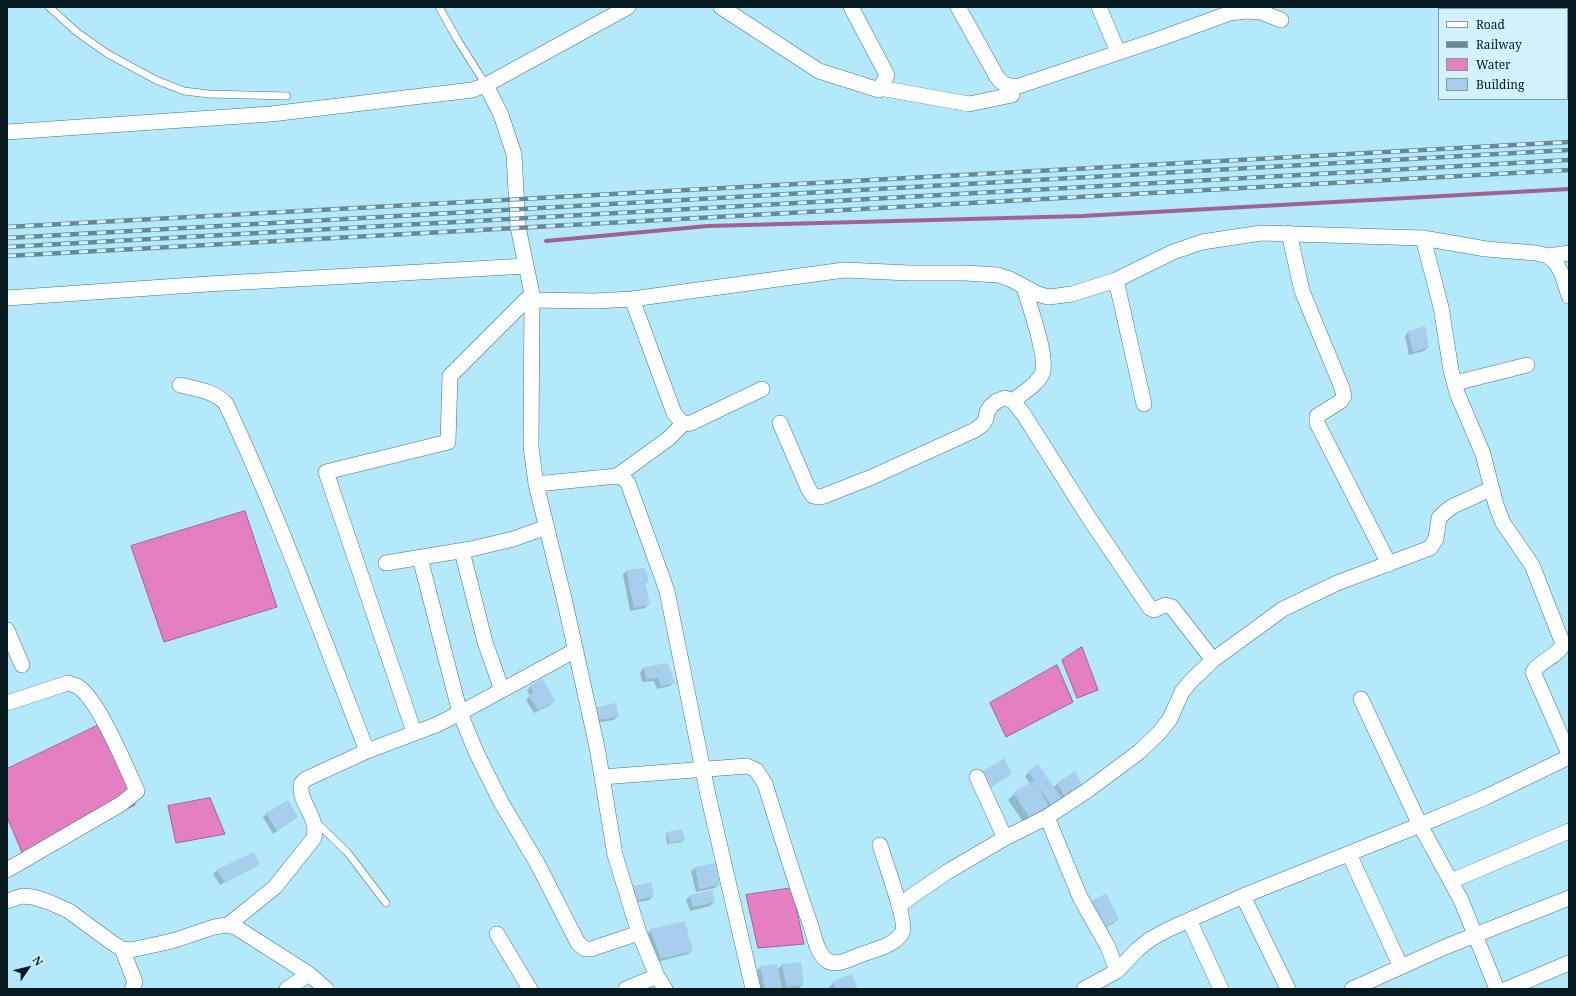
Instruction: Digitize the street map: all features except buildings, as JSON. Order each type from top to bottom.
[{"type":"street","points":[[7,132],[271,114],[472,90],[486,85],[628,7]]},
{"type":"street","points":[[721,7],[819,71],[879,90],[880,88],[969,104],[1012,95]]},
{"type":"street","points":[[852,7],[887,75],[880,88]]},
{"type":"street","points":[[958,7],[997,77],[1002,84],[1010,86],[1018,86],[1230,13],[1246,11],[1261,12],[1281,20]]},
{"type":"street","points":[[1099,7],[1118,52]]},
{"type":"street","points":[[486,85],[501,115],[514,154],[518,227],[532,297],[531,447],[536,484],[576,650],[597,747],[615,855],[639,933],[661,982],[626,989]]},
{"type":"street","points":[[414,732],[326,472],[448,442],[450,376],[532,297],[594,301],[632,299],[844,270],[910,273],[965,272],[998,275],[1010,279],[1038,294],[1057,296],[1072,294],[1116,280],[1173,252],[1202,242],[1261,233],[1423,238],[1486,249],[1536,253],[1548,256],[1569,252]]},
{"type":"street","points":[[1289,233],[1302,291],[1344,396],[1341,401],[1317,416],[1317,423],[1389,564]]},
{"type":"street","points":[[1088,988],[1117,971],[1149,940],[1189,920],[1243,896],[1420,825],[1486,796],[1569,755],[1533,672],[1536,667],[1561,650],[1563,644],[1532,565],[1503,523],[1491,489],[1483,454],[1457,393],[1441,307],[1423,238]]},
{"type":"street","points":[[1548,256],[1556,263],[1562,274],[1569,296]]},
{"type":"street","points":[[7,298],[208,284],[526,266]]},
{"type":"street","points":[[1116,280],[1144,404]]},
{"type":"street","points":[[1013,401],[1035,383],[1042,373],[1043,357],[1024,287]]},
{"type":"street","points":[[632,299],[674,413],[683,424]]},
{"type":"street","points":[[1454,383],[1526,365]]},
{"type":"street","points":[[180,385],[214,395],[226,404],[251,458],[322,633],[367,751]]},
{"type":"street","points":[[617,476],[668,440],[683,424],[691,423],[762,389]]},
{"type":"street","points":[[780,424],[808,488],[813,496],[821,497],[872,477],[975,430],[983,424],[986,419],[987,412],[997,401],[1005,398],[1013,401],[1024,415],[1089,518],[1150,608],[1154,610],[1165,605],[1172,607],[1213,660]]},
{"type":"street","points":[[536,484],[617,476],[623,478],[628,483],[667,591],[703,769],[753,989]]},
{"type":"street","points":[[899,906],[947,872],[1005,838],[1047,817],[1139,752],[1159,733],[1170,718],[1182,692],[1190,682],[1213,660],[1283,609],[1337,583],[1430,548],[1436,539],[1439,518],[1445,512],[1453,506],[1491,489]]},
{"type":"street","points":[[386,563],[462,551],[513,539],[547,527]]},
{"type":"street","points":[[462,551],[486,642],[502,690]]},
{"type":"street","points":[[420,558],[460,713],[477,754],[501,802],[537,863],[578,943],[585,949],[591,949],[639,933]]},
{"type":"street","points":[[7,630],[22,665]]},
{"type":"street","points":[[228,925],[275,887],[314,838],[316,830],[314,820],[300,790],[301,784],[306,779],[367,751],[414,732],[436,725],[576,650]]},
{"type":"street","points":[[7,703],[68,683],[77,686],[90,699],[100,715],[137,791],[121,804],[7,870]]},
{"type":"street","points":[[1361,699],[1420,825],[1461,900],[1497,989]]},
{"type":"street","points":[[602,778],[747,766],[756,770],[765,784],[819,950],[825,959],[834,963],[843,962],[894,941],[902,932],[903,926],[899,906],[880,845]]},
{"type":"street","points":[[977,777],[1005,838]]},
{"type":"street","points":[[1047,817],[1080,897],[1106,943],[1117,971]]},
{"type":"street","points":[[1451,881],[1569,831]]},
{"type":"street","points":[[1349,854],[1401,968]]},
{"type":"street","points":[[8,898],[33,896],[49,902],[69,911],[122,949],[131,950],[172,941],[214,927],[228,925],[236,928],[309,974],[326,989]]},
{"type":"street","points":[[1243,896],[1288,989]]},
{"type":"street","points":[[1352,989],[1445,947],[1568,900]]},
{"type":"street","points":[[1189,920],[1221,989]]},
{"type":"street","points":[[497,934],[530,989]]},
{"type":"street","points":[[122,949],[135,982],[132,989]]},
{"type":"street","points":[[1507,989],[1569,963]]},
{"type":"street","points":[[286,989],[309,974]]},
{"type":"lane","points":[[49,7],[78,33],[108,54],[156,80],[184,91],[209,94],[287,96]]},
{"type":"lane","points":[[440,7],[457,39],[486,85]]},
{"type":"lane","points":[[314,820],[348,853],[386,903]]},
{"type":"water","points":[[245,511],[277,607],[164,642],[131,546]]},
{"type":"water","points":[[1082,647],[1098,690],[1077,698],[1062,660]]},
{"type":"water","points":[[1057,665],[1073,702],[1006,737],[990,703]]},
{"type":"water","points":[[101,724],[135,805],[24,857],[7,817],[7,769]]},
{"type":"water","points":[[210,798],[225,834],[176,843],[168,806]]},
{"type":"water","points":[[792,888],[804,944],[758,948],[746,895]]},
{"type":"waterway","points":[[546,241],[708,226],[1082,216],[1569,189]]},
{"type":"railway","points":[[7,227],[1569,142]]},
{"type":"railway","points":[[7,238],[1569,150]]},
{"type":"railway","points":[[7,247],[1569,160]]},
{"type":"railway","points":[[7,256],[1569,170]]}]
